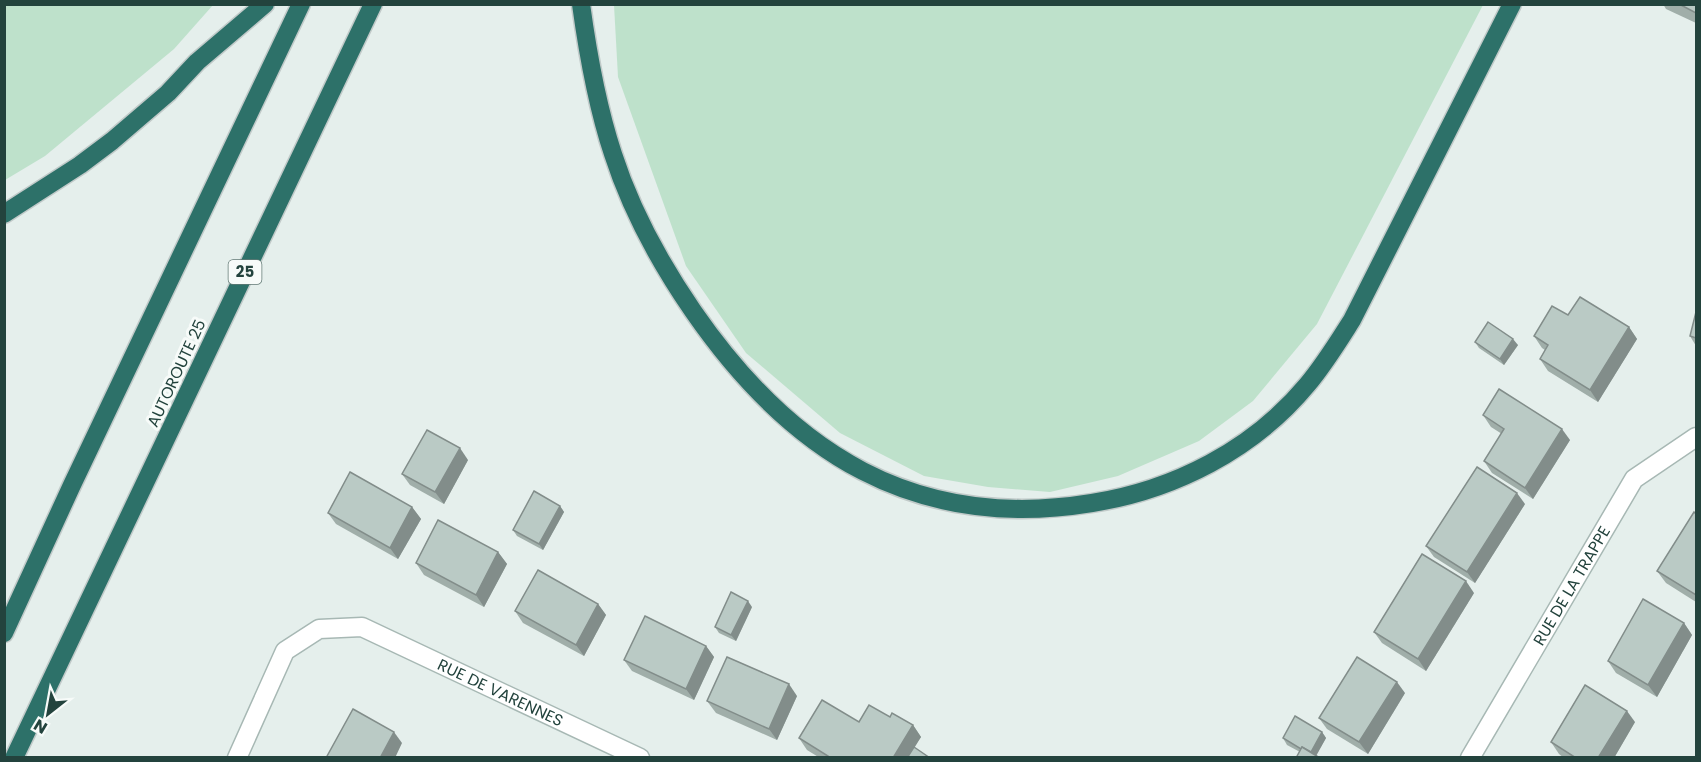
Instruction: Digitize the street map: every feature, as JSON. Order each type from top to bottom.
[{"type":"highway","points":[[4,214],[80,165],[112,141],[168,93],[197,62],[265,4]]},
{"type":"highway","points":[[4,633],[300,4]]},
{"type":"highway","name":"AUTOROUTE 25","points":[[14,758],[373,4]]},
{"type":"highway","points":[[580,4],[595,89],[614,156],[628,192],[663,264],[734,366],[782,415],[809,437],[867,475],[897,488],[930,498],[1001,508],[1039,509],[1073,507],[1111,500],[1181,478],[1220,459],[1252,438],[1280,414],[1330,355],[1352,320],[1512,4]]},
{"type":"street","name":"RUE DE LA TRAPPE","points":[[1470,758],[1634,479],[1696,437]]},
{"type":"street","name":"RUE DE VARENNES","points":[[237,758],[285,651],[319,629],[362,627],[640,758]]},
{"type":"green space","points":[[614,4],[1483,5],[1317,324],[1253,401],[1199,441],[1118,476],[1050,492],[988,487],[924,476],[840,433],[746,353],[686,266],[618,77]]},
{"type":"green space","points":[[4,5],[213,5],[174,49],[45,156],[5,180]]},
{"type":"building","points":[[1679,4],[1696,4],[1696,13]]},
{"type":"building","points":[[1580,297],[1629,327],[1590,390],[1540,359],[1548,345],[1534,336],[1552,306],[1568,315]]},
{"type":"building","points":[[1696,312],[1696,338],[1690,336]]},
{"type":"building","points":[[1488,322],[1513,339],[1500,359],[1475,342]]},
{"type":"building","points":[[1499,389],[1562,429],[1525,488],[1484,461],[1504,429],[1483,415]]},
{"type":"building","points":[[427,430],[460,448],[435,492],[402,474]]},
{"type":"building","points":[[1477,467],[1517,493],[1467,572],[1426,546]]},
{"type":"building","points":[[350,472],[412,507],[390,548],[328,513]]},
{"type":"building","points":[[534,491],[560,506],[539,544],[513,530]]},
{"type":"building","points":[[1694,512],[1696,514],[1696,595],[1657,571]]},
{"type":"building","points":[[438,520],[498,552],[476,595],[416,563]]},
{"type":"building","points":[[1422,554],[1466,581],[1418,659],[1374,632]]},
{"type":"building","points":[[538,570],[598,604],[576,645],[515,611]]},
{"type":"building","points":[[731,592],[748,601],[731,635],[715,627]]},
{"type":"building","points":[[1643,599],[1684,623],[1648,685],[1608,661]]},
{"type":"building","points":[[645,616],[706,646],[686,689],[624,660]]},
{"type":"building","points":[[727,657],[789,684],[769,729],[707,701]]},
{"type":"building","points":[[1357,657],[1397,682],[1359,742],[1319,718]]},
{"type":"building","points":[[1585,685],[1627,711],[1598,758],[1576,758],[1551,742]]},
{"type":"building","points":[[822,700],[859,722],[869,705],[890,717],[892,713],[913,725],[893,758],[831,758],[799,738]]},
{"type":"building","points":[[353,709],[394,732],[380,758],[326,758]]},
{"type":"building","points":[[1295,716],[1322,732],[1311,752],[1283,738]]},
{"type":"building","points":[[914,747],[930,758],[907,758]]},
{"type":"building","points":[[1302,747],[1320,758],[1296,758]]}]
